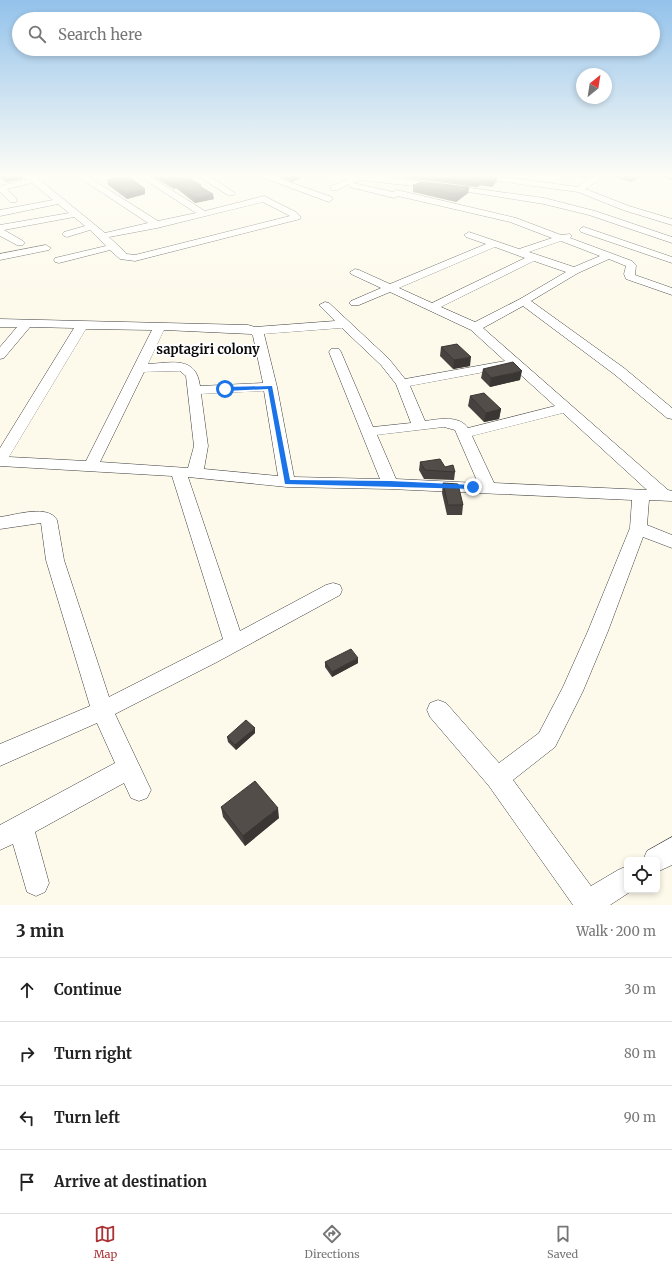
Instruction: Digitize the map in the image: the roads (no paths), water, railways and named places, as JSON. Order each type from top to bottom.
[{"type":"street","points":[[0,228],[52,218]]},
{"type":"street","points":[[81,218],[103,236],[112,247],[126,258],[135,258],[286,218]]},
{"type":"street","points":[[147,218],[157,225]]},
{"type":"street","points":[[103,236],[186,218]]},
{"type":"street","points":[[507,218],[563,238],[631,265],[629,274],[630,277],[672,292]]},
{"type":"street","points":[[520,252],[584,230],[597,218]]},
{"type":"street","points":[[607,218],[672,240]]},
{"type":"street","points":[[659,218],[672,222]]},
{"type":"street","points":[[67,234],[92,227]]},
{"type":"street","points":[[584,230],[672,260]]},
{"type":"street","points":[[0,232],[20,243]]},
{"type":"street","points":[[469,235],[574,271]]},
{"type":"street","points":[[355,303],[495,244]]},
{"type":"street","points":[[59,260],[112,247]]},
{"type":"street","points":[[0,257],[10,251],[46,248]]},
{"type":"street","points":[[475,327],[524,301],[574,271],[608,256]]},
{"type":"street","points":[[432,307],[534,257]]},
{"type":"street","points":[[355,272],[475,327],[565,408],[668,496]]},
{"type":"street","points":[[524,301],[619,371],[672,415]]},
{"type":"street","points":[[324,305],[385,362],[402,383],[420,426]]},
{"type":"street","points":[[0,323],[160,326],[248,329],[255,331],[344,324]]},
{"type":"street","points":[[0,355],[26,324]]},
{"type":"street","points":[[83,324],[0,460],[186,473],[287,482],[390,484],[668,496]]},
{"type":"street","points":[[91,466],[160,326]]},
{"type":"street","points":[[255,331],[259,335],[287,482]]},
{"type":"street","points":[[335,352],[390,484]]},
{"type":"street","points":[[402,383],[437,378],[514,363]]},
{"type":"street","points":[[139,368],[181,367],[187,369],[192,375],[201,446],[200,457],[186,473]]},
{"type":"street","points":[[194,390],[270,388]]},
{"type":"street","points":[[464,434],[565,408]]},
{"type":"street","points":[[368,432],[444,423],[454,424],[461,428],[488,488]]},
{"type":"street","points":[[186,473],[234,642]]},
{"type":"street","points":[[497,778],[547,740],[572,691],[598,631],[638,528],[641,494]]},
{"type":"street","points":[[0,523],[45,517],[49,520],[55,560],[102,710],[139,790]]},
{"type":"street","points":[[638,528],[672,542]]},
{"type":"street","points":[[0,755],[36,741],[102,710],[333,590]]},
{"type":"street","points":[[438,710],[497,778],[588,905],[624,881]]},
{"type":"street","points":[[36,883],[10,833],[129,768]]},
{"type":"street","points":[[660,858],[672,850]]},
{"type":"district","name":"saptagiri colony","points":[[208,349]]}]
